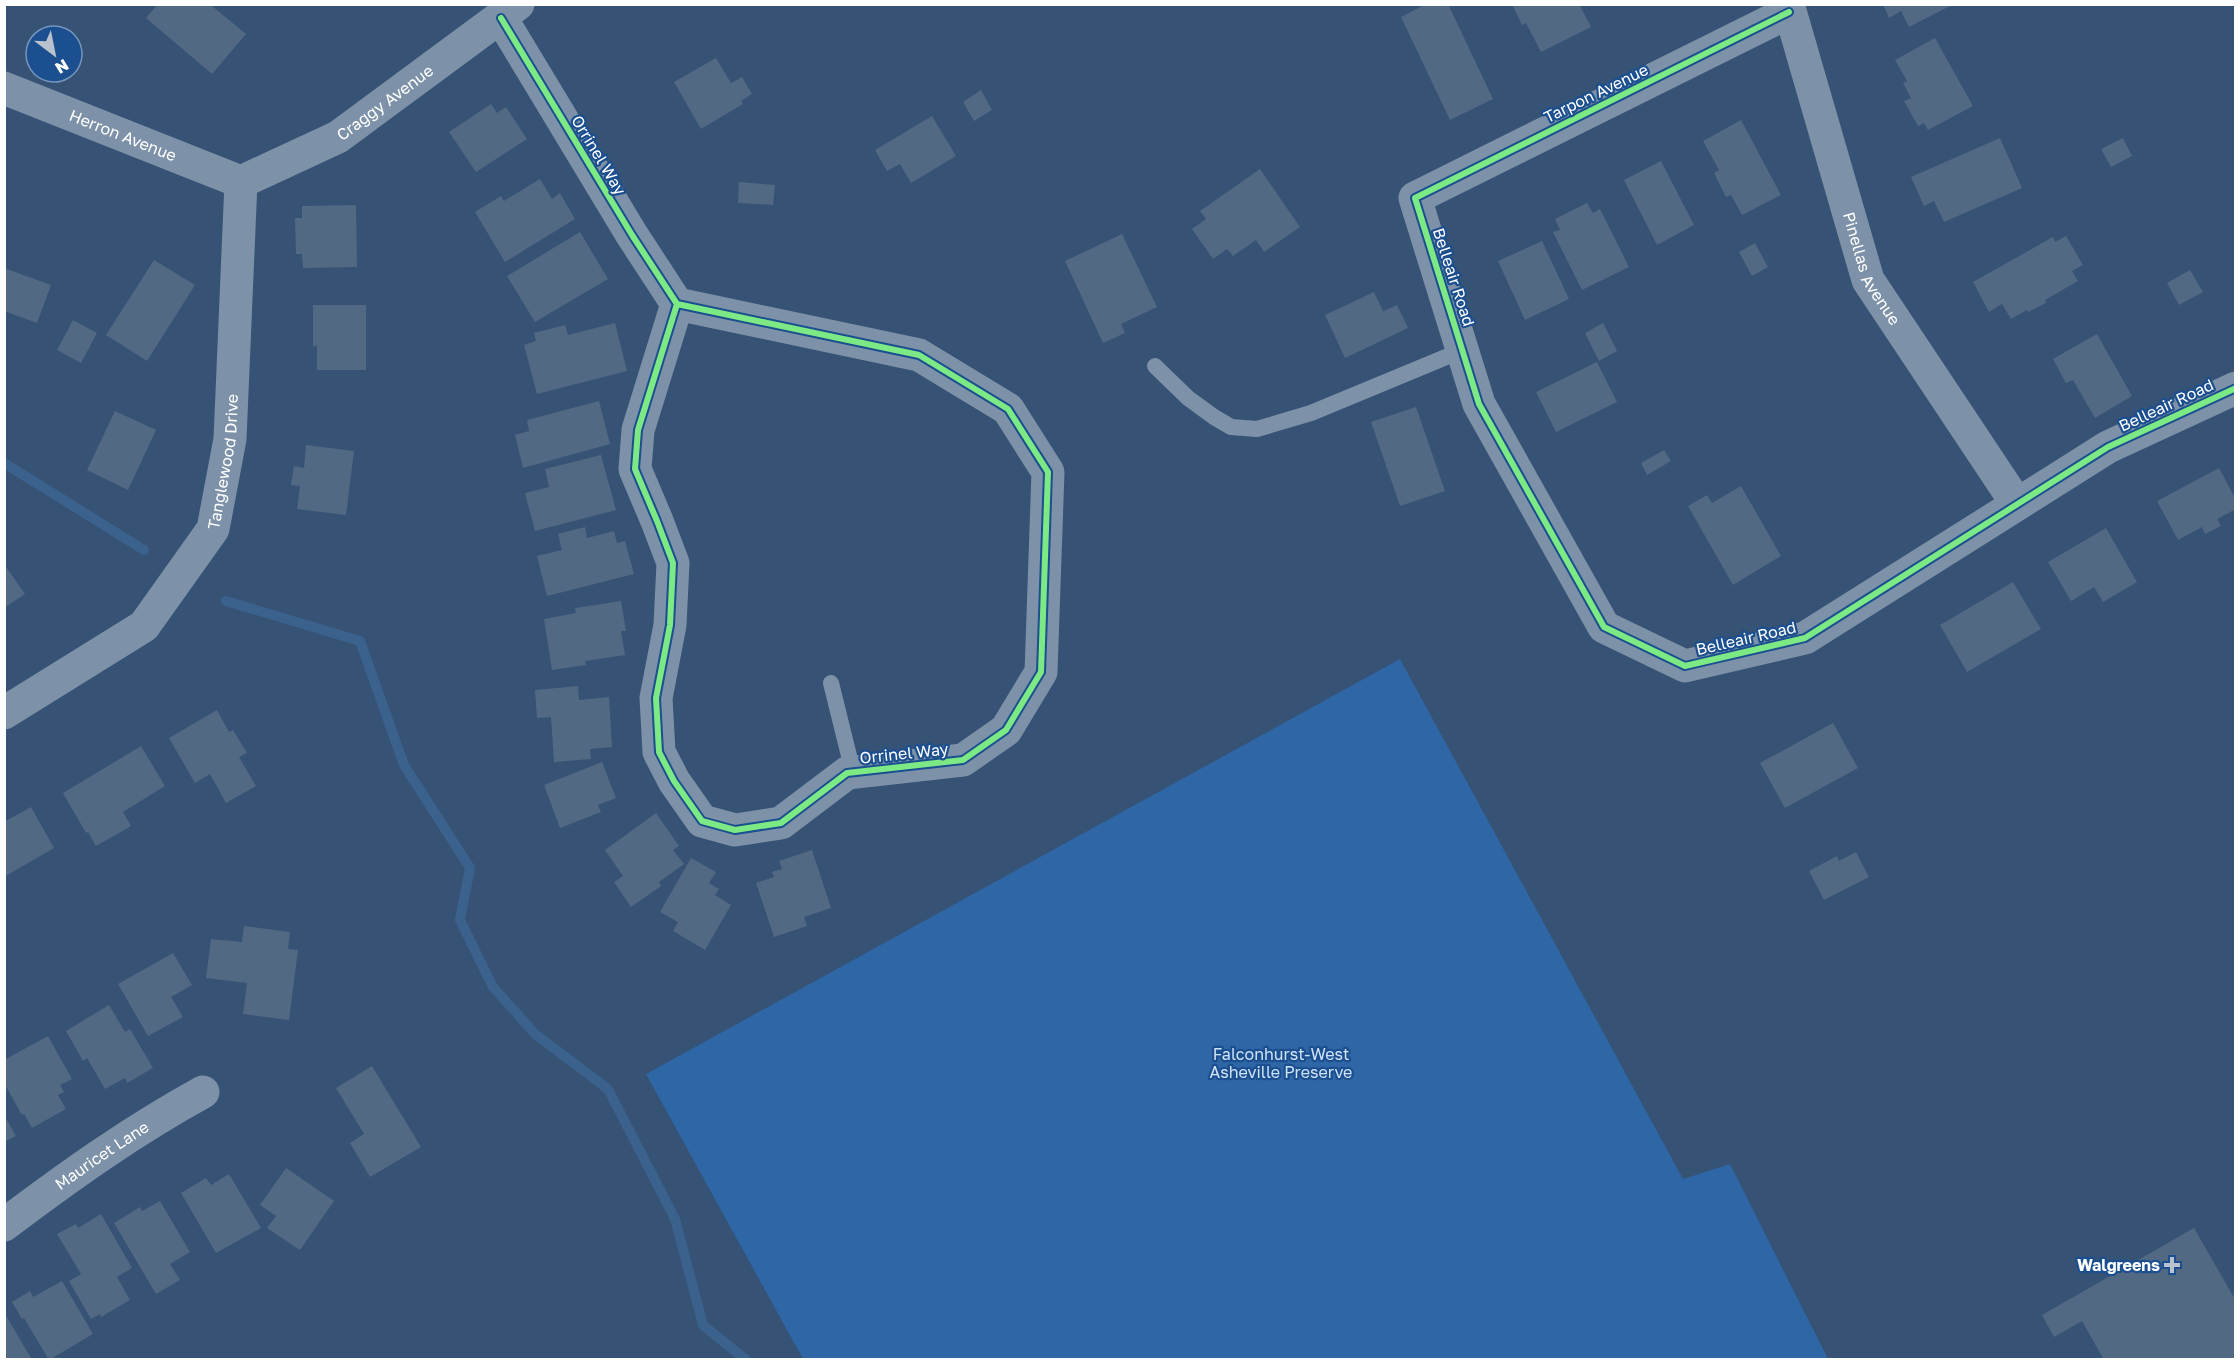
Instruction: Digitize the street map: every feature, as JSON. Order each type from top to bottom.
[{"type":"street","name":"Tarpon Avenue","points":[[1415,198],[1789,8]]},
{"type":"street","name":"Pinellas Avenue","points":[[1789,8],[1868,280],[2017,504]]},
{"type":"street","name":"Craggy Avenue","points":[[241,182],[338,137],[509,11]]},
{"type":"street","name":"Orrinel Way","points":[[509,11],[632,235],[677,304],[919,355],[1008,409],[1048,472],[1041,672],[1006,730],[963,760],[847,773],[781,823],[735,830],[702,821],[674,781],[659,752],[656,698],[669,625],[673,563],[635,469],[638,429],[677,304]]},
{"type":"street","name":"Herron Avenue","points":[[4,88],[241,182]]},
{"type":"street","name":"Tanglewood Drive","points":[[4,713],[144,626],[213,530],[230,439],[241,182]]},
{"type":"street","name":"Belleair Road","points":[[1415,198],[1479,404],[1604,627],[1685,666],[1805,638],[2108,447],[2235,388]]},
{"type":"street","name":"Mauricet Lane","points":[[4,1226],[76,1170],[162,1115],[203,1092]]},
{"type":"lane","points":[[1155,366],[1188,398],[1214,417],[1231,427],[1257,429],[1311,413],[1463,350]]},
{"type":"lane","points":[[831,683],[853,772]]},
{"type":"green space","name":"Falconhurst-West Asheville Preserve","points":[[1400,659],[1683,1179],[1730,1164],[1828,1359],[803,1359],[646,1074]]},
{"type":"building","points":[[158,4],[214,4],[212,6],[246,34],[212,74],[146,18]]},
{"type":"building","points":[[1426,4],[1448,4],[1493,99],[1450,120],[1401,17]]},
{"type":"building","points":[[1512,4],[1579,4],[1591,27],[1541,52],[1526,23],[1522,25]]},
{"type":"building","points":[[1883,4],[1954,4],[1909,27],[1901,11],[1889,18]]},
{"type":"building","points":[[1935,38],[1973,106],[1928,130],[1924,123],[1918,126],[1904,101],[1911,98],[1903,83],[1907,81],[1895,60]]},
{"type":"building","points":[[716,58],[731,83],[742,77],[752,94],[741,101],[743,104],[701,129],[674,82]]},
{"type":"building","points":[[981,90],[992,110],[974,121],[963,102]]},
{"type":"building","points":[[491,104],[497,113],[506,107],[527,139],[476,172],[449,132]]},
{"type":"building","points":[[932,116],[956,156],[911,183],[900,164],[887,171],[875,150]]},
{"type":"building","points":[[1741,120],[1781,195],[1742,215],[1731,195],[1726,197],[1714,173],[1719,170],[1703,141]]},
{"type":"building","points":[[2000,138],[2022,188],[1944,222],[1934,201],[1924,206],[1911,177]]},
{"type":"building","points":[[2123,138],[2132,156],[2111,167],[2101,149]]},
{"type":"building","points":[[1661,161],[1694,225],[1657,245],[1624,180]]},
{"type":"building","points":[[1260,169],[1300,227],[1264,252],[1256,240],[1233,256],[1227,249],[1213,259],[1192,229],[1206,219],[1200,211]]},
{"type":"building","points":[[540,179],[552,199],[560,193],[575,219],[505,262],[475,212],[501,196],[504,201]]},
{"type":"building","points":[[739,182],[775,185],[773,205],[738,203]]},
{"type":"building","points":[[1587,203],[1593,213],[1600,209],[1629,267],[1582,290],[1553,232],[1560,230],[1555,219]]},
{"type":"building","points":[[356,205],[357,267],[303,268],[302,254],[296,254],[295,218],[302,218],[302,206]]},
{"type":"building","points":[[580,232],[608,279],[535,322],[507,276]]},
{"type":"building","points":[[1122,234],[1157,307],[1121,324],[1125,333],[1103,343],[1065,261]]},
{"type":"building","points":[[2066,236],[2083,265],[2072,271],[2078,281],[2045,300],[2046,303],[2011,319],[2002,304],[1989,312],[1973,282],[2053,237],[2055,242]]},
{"type":"building","points":[[1542,241],[1569,299],[1525,320],[1498,261]]},
{"type":"building","points":[[1755,243],[1768,267],[1752,276],[1739,252]]},
{"type":"building","points":[[154,260],[195,285],[147,361],[106,335]]},
{"type":"building","points":[[4,268],[51,285],[37,323],[4,311]]},
{"type":"building","points":[[2190,270],[2203,292],[2179,305],[2167,283]]},
{"type":"building","points":[[1374,292],[1383,311],[1397,305],[1408,328],[1345,358],[1325,315]]},
{"type":"building","points":[[313,305],[366,305],[366,370],[317,370],[317,346],[313,346]]},
{"type":"building","points":[[73,320],[97,333],[81,363],[57,350]]},
{"type":"building","points":[[615,323],[627,371],[537,394],[524,345],[536,341],[534,333],[565,325],[568,335]]},
{"type":"building","points":[[1603,323],[1617,351],[1599,361],[1585,333]]},
{"type":"building","points":[[2097,334],[2132,396],[2095,418],[2073,380],[2066,383],[2053,359]]},
{"type":"building","points":[[1597,362],[1617,402],[1556,432],[1536,392]]},
{"type":"building","points":[[599,401],[610,444],[523,468],[515,435],[529,431],[527,420]]},
{"type":"building","points":[[1416,407],[1445,491],[1400,506],[1371,422]]},
{"type":"building","points":[[115,411],[156,430],[128,490],[87,470]]},
{"type":"building","points":[[306,445],[354,451],[346,515],[297,509],[300,486],[291,485],[294,466],[304,468]]},
{"type":"building","points":[[1664,450],[1671,461],[1647,475],[1641,463]]},
{"type":"building","points":[[601,455],[616,510],[535,531],[525,493],[549,487],[545,469]]},
{"type":"building","points":[[2219,468],[2236,500],[2236,509],[2217,519],[2221,526],[2205,534],[2202,527],[2178,540],[2157,501]]},
{"type":"building","points":[[1741,486],[1781,556],[1733,585],[1688,506],[1707,495],[1712,503]]},
{"type":"building","points":[[585,527],[587,538],[614,531],[617,543],[625,541],[634,574],[547,596],[537,556],[562,550],[558,534]]},
{"type":"building","points":[[2106,528],[2137,582],[2103,602],[2094,587],[2071,601],[2048,562]]},
{"type":"building","points":[[4,564],[25,594],[4,608]]},
{"type":"building","points":[[2013,582],[2041,629],[1967,672],[1940,625]]},
{"type":"building","points":[[621,601],[626,631],[621,631],[625,655],[585,661],[586,665],[552,670],[544,619],[576,613],[575,608]]},
{"type":"building","points":[[578,686],[579,700],[609,697],[612,747],[590,749],[591,759],[554,762],[551,717],[537,718],[535,690]]},
{"type":"building","points":[[217,710],[229,732],[233,730],[247,753],[239,757],[256,786],[226,803],[210,774],[195,783],[169,738]]},
{"type":"building","points":[[1833,723],[1858,768],[1785,808],[1760,763]]},
{"type":"building","points":[[141,746],[165,786],[123,812],[131,826],[96,846],[63,793]]},
{"type":"building","points":[[602,762],[616,798],[598,805],[601,812],[560,828],[544,785]]},
{"type":"building","points":[[31,807],[54,848],[4,877],[4,822]]},
{"type":"building","points":[[656,813],[679,846],[673,850],[684,864],[659,882],[661,886],[631,907],[614,882],[623,876],[605,850]]},
{"type":"building","points":[[812,850],[831,908],[804,917],[807,926],[774,937],[756,883],[774,877],[772,872],[782,869],[779,861]]},
{"type":"building","points":[[1856,852],[1869,877],[1824,900],[1809,871],[1837,856],[1839,861]]},
{"type":"building","points":[[691,858],[716,872],[709,883],[719,889],[715,895],[731,905],[705,950],[673,931],[678,922],[660,912]]},
{"type":"building","points":[[244,926],[290,932],[288,949],[298,950],[289,1020],[243,1014],[247,983],[206,978],[211,939],[242,942]]},
{"type":"building","points":[[173,953],[192,985],[171,997],[183,1017],[148,1036],[118,984]]},
{"type":"building","points":[[109,1005],[125,1032],[130,1029],[153,1068],[127,1083],[125,1078],[105,1089],[87,1058],[83,1061],[66,1031]]},
{"type":"building","points":[[48,1036],[72,1079],[60,1085],[64,1092],[58,1095],[66,1109],[32,1128],[4,1083],[4,1060]]},
{"type":"building","points":[[372,1066],[421,1147],[370,1177],[350,1143],[364,1134],[336,1088]]},
{"type":"building","points":[[4,1115],[16,1136],[4,1142]]},
{"type":"building","points":[[286,1168],[334,1201],[300,1250],[267,1228],[276,1216],[260,1205]]},
{"type":"building","points":[[229,1174],[261,1228],[216,1253],[181,1193],[206,1178],[211,1185]]},
{"type":"building","points":[[160,1201],[190,1252],[170,1264],[180,1280],[156,1294],[114,1223],[140,1207],[142,1211]]},
{"type":"building","points":[[101,1214],[132,1268],[117,1277],[130,1300],[101,1317],[100,1314],[91,1319],[69,1281],[81,1274],[57,1234],[76,1224],[78,1228]]},
{"type":"building","name":"Walgreens","points":[[2194,1228],[2236,1301],[2236,1360],[2104,1360],[2082,1321],[2054,1337],[2042,1315]]},
{"type":"building","points":[[62,1281],[93,1334],[49,1360],[12,1302],[30,1291],[33,1297]]},
{"type":"building","points":[[4,1312],[32,1360],[4,1360]]},
{"type":"waterway","points":[[4,463],[144,550]]},
{"type":"waterway","points":[[226,601],[360,641],[404,765],[470,868],[460,920],[493,987],[535,1034],[608,1089],[675,1219],[703,1325],[746,1360]]},
{"type":"cycle path","points":[[1789,12],[1415,198],[1479,404],[1604,627],[1685,666],[1805,638],[2108,447],[2236,388]]},
{"type":"cycle path","points":[[501,18],[632,235],[677,304],[638,430],[635,469],[673,563],[670,625],[656,698],[659,752],[674,781],[702,821],[735,830],[781,823],[847,773],[963,760],[1006,730],[1041,672],[1048,472],[1008,409],[919,355],[677,304]]},
{"type":"place","name":"Walgreens","points":[[2172,1265]]}]
